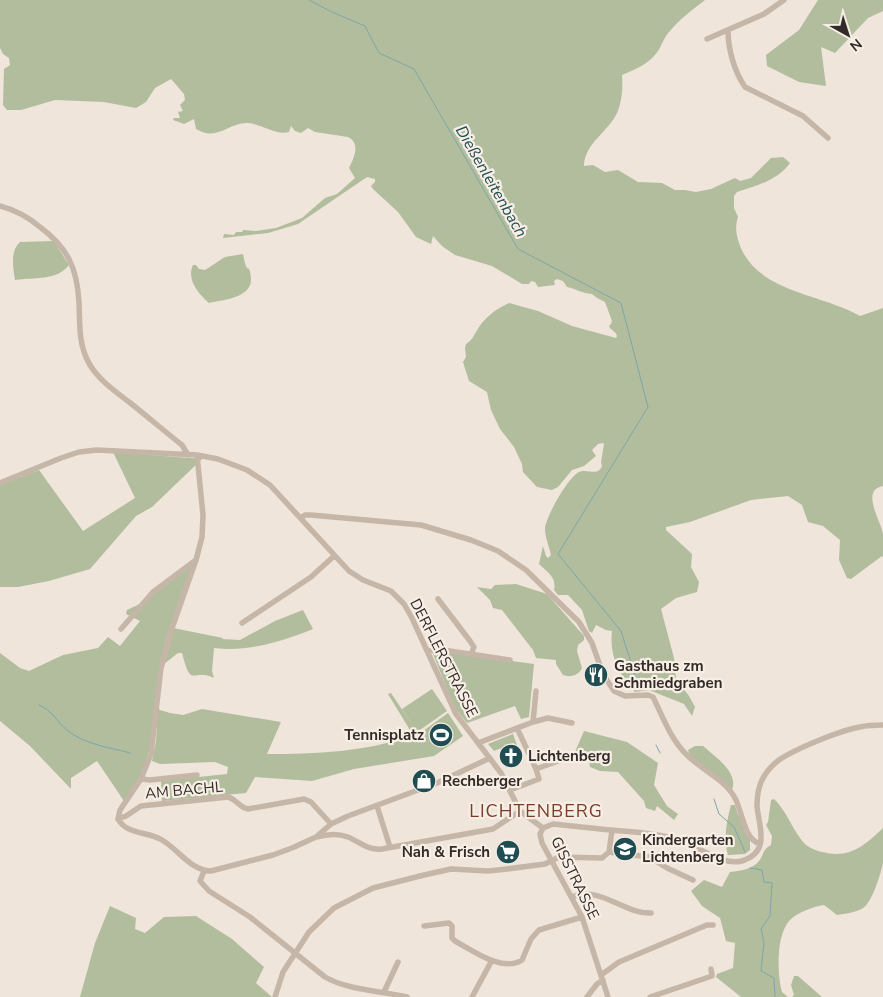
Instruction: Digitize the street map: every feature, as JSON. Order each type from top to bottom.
[{"type":"street","points":[[707,39],[764,14],[784,0]]},
{"type":"street","points":[[728,30],[730,50],[740,80],[745,86],[803,116],[828,138]]},
{"type":"street","points":[[0,206],[28,218],[62,246],[71,261],[74,272],[79,300],[80,339],[84,353],[91,366],[105,382],[182,445],[188,455]]},
{"type":"street","name":"DERFLERSTRASSE","points":[[0,483],[61,458],[89,451],[114,450],[196,455],[228,462],[256,476],[277,492],[334,556],[353,574],[363,580],[388,589],[400,598],[410,613],[454,710],[501,772],[520,811],[543,828]]},
{"type":"street","points":[[196,455],[203,515],[202,537],[196,560],[171,631],[161,668],[150,760],[141,779],[120,810],[118,819],[120,823],[130,830],[164,841],[188,862],[204,871],[218,870],[273,854],[316,837],[329,834],[342,835],[378,850],[493,828],[520,811]]},
{"type":"street","points":[[301,518],[304,515],[312,515],[403,522],[427,526],[490,547],[510,558],[528,572],[583,627],[592,643],[603,674],[614,691],[625,696],[648,696],[653,698],[677,744],[689,757],[712,774],[730,791],[738,804],[750,837],[760,844]]},
{"type":"street","points":[[242,623],[312,577],[334,556]]},
{"type":"street","points":[[121,629],[157,589],[196,560]]},
{"type":"street","points":[[438,599],[474,647],[471,654]]},
{"type":"street","points":[[427,651],[443,650],[510,660]]},
{"type":"street","points":[[533,722],[536,691]]},
{"type":"street","points":[[478,743],[548,718],[572,723]]},
{"type":"street","points":[[543,828],[553,824],[647,832],[691,844],[723,860],[733,862],[744,860],[751,856],[760,844],[762,833],[757,808],[758,794],[763,777],[771,766],[786,756],[844,732],[861,726],[883,725]]},
{"type":"street","points":[[510,790],[539,779],[517,728]]},
{"type":"street","points":[[316,837],[332,824],[348,816],[437,784],[490,758]]},
{"type":"street","points":[[536,769],[561,760]]},
{"type":"street","points":[[141,779],[150,780],[197,775]]},
{"type":"street","name":"AM BACHL","points":[[118,819],[141,806],[228,797],[243,808],[248,809],[304,799],[311,802],[332,824]]},
{"type":"street","points":[[378,806],[390,847]]},
{"type":"street","name":"GISSTRASSE","points":[[543,828],[541,838],[582,917],[608,997]]},
{"type":"street","points":[[275,997],[283,972],[309,932],[334,908],[373,888],[451,870],[488,870],[541,864],[559,857],[600,859],[604,858],[609,852],[612,830]]},
{"type":"street","points":[[609,852],[649,857],[693,880]]},
{"type":"street","points":[[204,871],[200,881],[208,889],[250,917],[294,954],[331,981],[407,997]]},
{"type":"street","points":[[572,897],[577,895],[594,895],[638,911],[651,913]]},
{"type":"street","points":[[424,926],[440,923],[451,924],[453,940],[491,962],[518,962],[522,960],[531,939],[538,930],[582,917]]},
{"type":"street","points":[[587,997],[602,978],[619,962],[707,925],[712,925]]},
{"type":"street","points":[[384,992],[398,962]]},
{"type":"street","points":[[472,997],[491,962]]},
{"type":"street","points":[[650,997],[712,976],[711,969]]},
{"type":"green space","points":[[0,0],[705,0],[674,26],[651,59],[642,66],[622,75],[622,94],[617,113],[592,144],[585,158],[584,166],[593,165],[605,172],[618,170],[638,182],[662,183],[675,190],[696,192],[711,189],[735,178],[740,181],[751,178],[771,158],[783,157],[790,163],[773,178],[737,192],[734,196],[734,208],[738,217],[737,236],[747,260],[774,282],[791,290],[844,308],[860,316],[883,308],[883,486],[876,489],[872,500],[883,534],[883,557],[851,579],[847,578],[839,560],[840,540],[823,526],[808,522],[802,505],[788,496],[751,500],[690,522],[666,527],[666,530],[692,554],[691,567],[699,582],[697,592],[676,598],[661,609],[674,658],[676,679],[695,707],[692,716],[684,704],[649,690],[635,692],[624,679],[616,664],[611,640],[612,631],[596,625],[592,633],[589,631],[582,610],[568,595],[558,595],[554,590],[553,578],[539,564],[543,546],[546,556],[548,558],[551,555],[545,528],[553,507],[574,475],[582,471],[595,472],[600,469],[602,466],[604,444],[598,444],[592,450],[596,456],[584,466],[572,470],[558,487],[552,490],[537,487],[523,472],[522,464],[514,447],[500,429],[491,410],[487,392],[469,381],[463,362],[466,357],[466,344],[482,323],[494,312],[509,303],[538,311],[572,326],[616,338],[616,334],[609,326],[612,321],[605,302],[592,294],[567,287],[563,281],[557,279],[554,281],[555,285],[538,287],[535,282],[531,281],[529,284],[522,284],[492,266],[455,255],[442,246],[433,236],[431,244],[416,237],[398,212],[373,189],[371,186],[375,179],[367,177],[298,224],[268,233],[223,238],[224,234],[234,235],[236,232],[242,232],[243,230],[256,231],[276,228],[302,218],[325,198],[337,194],[355,178],[349,168],[355,151],[352,140],[348,137],[315,132],[308,128],[301,133],[295,131],[291,126],[289,132],[284,133],[248,123],[235,125],[217,133],[204,132],[196,129],[194,119],[184,124],[173,120],[174,118],[180,118],[178,112],[183,111],[180,105],[185,100],[184,94],[171,79],[155,88],[146,102],[136,108],[104,102],[55,100],[21,110],[7,110],[3,105],[4,69],[10,65],[9,58],[3,54],[0,48]]},
{"type":"green space","points":[[818,0],[883,0],[883,11],[868,18],[835,53],[821,47],[826,86],[799,82],[767,66],[766,55],[799,30]]},
{"type":"green space","points":[[54,241],[69,265],[64,270],[52,276],[15,280],[13,255],[20,242]]},
{"type":"green space","points":[[243,254],[245,264],[250,272],[251,281],[249,287],[238,296],[209,303],[192,281],[191,271],[193,265],[205,270],[225,257]]},
{"type":"green space","points":[[113,452],[202,459],[152,507],[136,516],[90,569],[49,581],[18,587],[0,587],[0,485],[39,470],[83,531],[135,498]]},
{"type":"green space","points":[[194,560],[166,639],[152,740],[143,772],[124,801],[97,761],[71,778],[71,789],[30,746],[0,721],[0,653],[20,668],[29,671],[63,655],[98,648],[108,637],[120,646],[140,621],[126,614],[127,610],[142,603]]},
{"type":"green space","points":[[516,584],[547,594],[584,636],[584,640],[578,645],[577,651],[582,668],[577,674],[572,676],[563,675],[556,664],[556,660],[536,658],[533,650],[502,610],[493,608],[490,600],[477,587],[491,589],[495,585]]},
{"type":"green space","points":[[303,610],[313,629],[264,645],[240,649],[214,648],[212,671],[214,678],[207,675],[191,675],[185,665],[182,653],[178,653],[164,664],[173,628],[222,639],[240,640],[275,621]]},
{"type":"green space","points":[[443,652],[534,664],[529,717],[521,719],[515,706],[467,723],[455,708],[433,654]]},
{"type":"green space","name":"Tennisplatz","points":[[432,689],[447,711],[417,732],[402,709]]},
{"type":"green space","points":[[391,693],[421,738],[419,734],[448,713],[463,736],[434,756],[354,769],[312,781],[255,777],[246,793],[162,801],[161,781],[227,774],[228,767],[215,762],[160,764],[152,761],[156,741],[158,708],[170,713],[183,715],[202,709],[281,722],[267,754],[341,751],[378,745],[413,735],[388,694]]},
{"type":"green space","points":[[584,731],[627,742],[658,763],[654,785],[667,806],[678,814],[674,820],[657,806],[655,811],[646,808],[644,801],[618,772],[600,771],[590,767],[589,760],[571,761]]},
{"type":"green space","points":[[513,734],[517,745],[511,744],[512,747],[508,749],[504,747],[494,751],[488,744]]},
{"type":"green space","points":[[695,746],[703,746],[724,765],[732,777],[732,790],[690,755],[688,750]]},
{"type":"green space","points":[[774,799],[802,841],[819,851],[832,854],[849,852],[863,845],[883,828],[883,863],[873,894],[863,908],[854,912],[837,915],[824,905],[810,908],[789,921],[782,936],[779,955],[779,975],[782,992],[788,997],[741,997],[716,977],[717,974],[733,968],[735,943],[726,941],[720,918],[702,906],[691,891],[704,880],[722,887],[730,872],[750,868],[759,861],[765,850],[771,845],[772,836],[766,825],[771,800]]},
{"type":"green space","points":[[731,805],[735,805],[738,815],[745,819],[750,833],[750,850],[745,854],[728,855],[726,836]]},
{"type":"green space","points":[[110,906],[136,918],[135,929],[145,933],[164,917],[196,916],[232,939],[264,967],[256,983],[272,997],[80,997],[95,943]]},
{"type":"green space","points":[[794,976],[798,976],[822,997],[792,997],[794,995],[791,985]]},
{"type":"waterway","name":"Dießenleitenbach","points":[[309,0],[365,26],[379,53],[414,69],[518,249],[621,303],[648,407],[558,554],[621,631],[639,688]]},
{"type":"waterway","points":[[39,705],[48,710],[64,728],[82,740],[130,753]]},
{"type":"waterway","name":"Dießenleitenbach","points":[[656,745],[660,753]]},
{"type":"waterway","name":"Dießenleitenbach","points":[[714,799],[719,814],[734,827],[745,852]]},
{"type":"waterway","name":"Dießenleitenbach","points":[[750,868],[762,870],[764,882],[772,883],[770,916],[761,929],[764,942],[761,971],[774,978],[775,997]]},
{"type":"place","name":"Gasthaus zm Schmiedgraben","points":[[596,675]]},
{"type":"place","name":"Tennisplatz","points":[[441,735]]},
{"type":"place","name":"Lichtenberg","points":[[511,756]]},
{"type":"place","name":"Rechberger","points":[[424,781]]},
{"type":"place","name":"Kindergarten Lichtenberg","points":[[625,849]]},
{"type":"place","name":"Nah & Frisch","points":[[508,852]]},
{"type":"district","name":"LICHTENBERG","points":[[536,811]]}]
